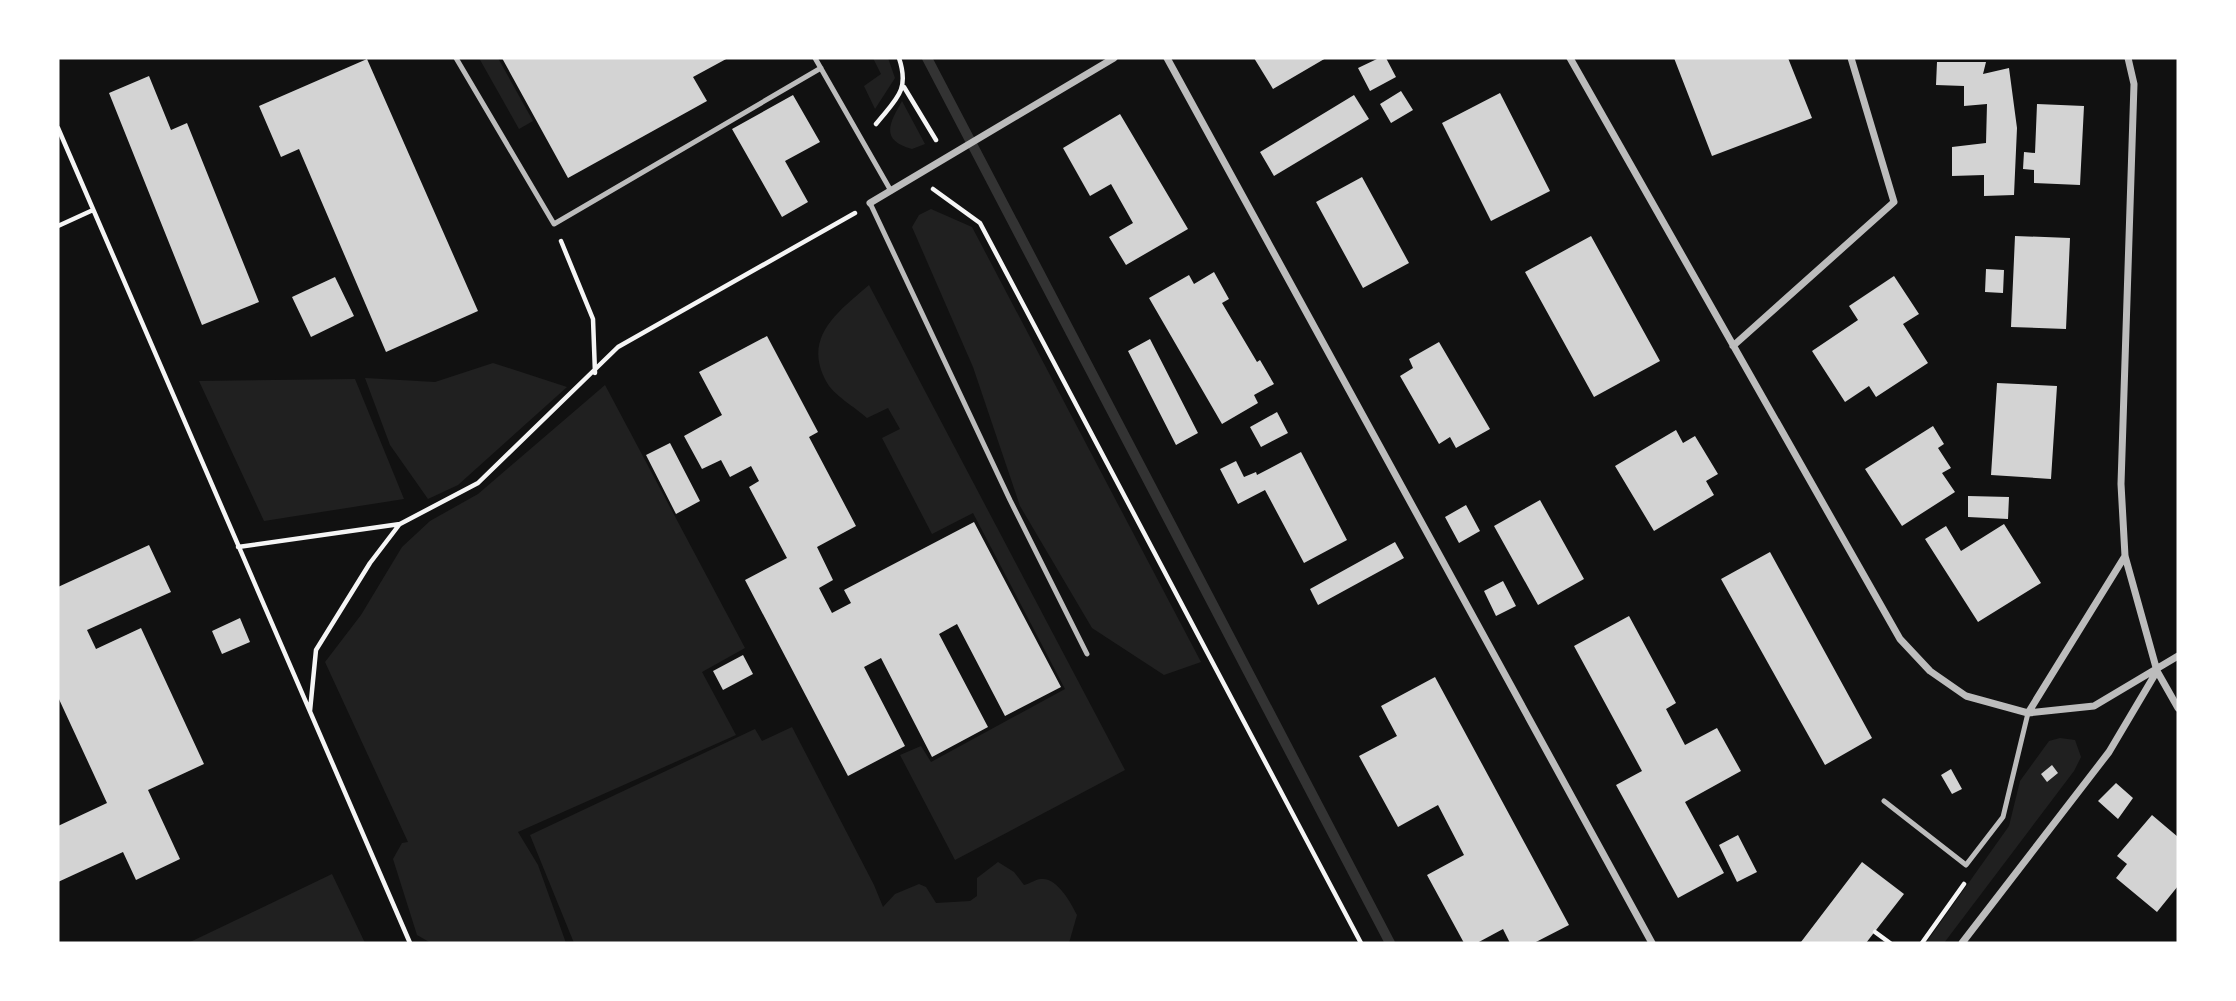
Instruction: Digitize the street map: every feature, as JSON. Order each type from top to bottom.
[{"type":"street","points":[[870,203],[1114,58]]},
{"type":"street","points":[[1167,58],[1652,943]]},
{"type":"street","points":[[1570,58],[1900,639],[1930,671],[1966,696],[2028,713],[2094,706],[2157,671],[2178,656]]},
{"type":"street","points":[[1733,346],[1895,202],[1851,58]]},
{"type":"street","points":[[2129,58],[2134,84],[2121,484],[2125,556],[2157,671],[2178,708]]},
{"type":"street","points":[[2028,713],[2125,556]]},
{"type":"street","points":[[1962,943],[2109,752],[2157,671]]},
{"type":"lane","points":[[456,58],[554,224],[821,68]]},
{"type":"lane","points":[[815,58],[891,191]]},
{"type":"lane","points":[[870,203],[1010,500],[1087,654]]},
{"type":"lane","points":[[1884,801],[1966,865],[2003,817],[2028,713]]},
{"type":"path","points":[[880,120],[904,87],[905,76],[900,58]]},
{"type":"path","points":[[904,87],[934,137]]},
{"type":"path","points":[[58,128],[410,943]]},
{"type":"path","points":[[916,177],[980,223],[1361,943]]},
{"type":"path","points":[[237,547],[400,524],[478,483],[595,373],[618,347],[870,203]]},
{"type":"path","points":[[58,226],[93,210]]},
{"type":"path","points":[[554,224],[593,319],[595,373]]},
{"type":"path","points":[[310,713],[316,650],[370,563],[400,524]]},
{"type":"path","points":[[1875,932],[1890,943]]},
{"type":"shaded area","points":[[479,58],[498,58],[533,121],[519,129]]},
{"type":"shaded area","points":[[873,58],[888,58],[895,78],[875,109],[864,86],[881,74]]},
{"type":"shaded area","points":[[902,101],[925,144],[912,149],[895,141],[891,136],[891,124]]},
{"type":"shaded area","points":[[931,209],[972,227],[1201,662],[1164,675],[1092,628],[1020,506],[973,367],[912,227],[919,215]]},
{"type":"shaded area","points":[[869,285],[1125,770],[955,860],[900,755],[921,746],[931,762],[1065,689],[973,513],[932,534],[882,438],[900,429],[888,408],[867,418],[839,396],[826,381],[818,351],[821,338],[836,315]]},
{"type":"shaded area","points":[[493,363],[567,387],[458,485],[428,499],[390,445],[365,378],[435,382]]},
{"type":"shaded area","points":[[355,379],[404,499],[264,521],[199,381]]},
{"type":"shaded area","points":[[605,385],[745,648],[702,672],[736,735],[518,832],[538,865],[566,943],[431,943],[417,935],[393,859],[402,843],[408,842],[325,662],[361,615],[402,547],[430,521],[478,494]]},
{"type":"shaded area","points":[[792,727],[883,907],[895,894],[919,884],[926,887],[936,903],[970,901],[977,896],[977,878],[998,862],[1014,872],[1024,885],[1047,879],[1058,886],[1077,915],[1069,943],[574,943],[530,835],[755,729],[762,741]]},
{"type":"shaded area","points":[[2060,738],[2075,740],[2081,757],[2074,771],[1944,943],[1926,943],[2009,826],[2020,781],[2049,741]]},
{"type":"shaded area","points":[[332,874],[365,943],[188,943]]},
{"type":"building","points":[[502,58],[728,58],[693,77],[707,101],[568,178]]},
{"type":"building","points":[[1254,58],[1326,58],[1273,89]]},
{"type":"building","points":[[1379,58],[1386,58],[1396,77],[1370,91],[1358,68]]},
{"type":"building","points":[[1674,58],[1788,58],[1812,118],[1712,156]]},
{"type":"building","points":[[367,59],[478,311],[386,352],[299,149],[281,157],[259,106]]},
{"type":"building","points":[[1937,62],[1986,62],[1983,74],[2009,68],[2017,128],[2014,195],[1984,196],[1984,175],[1952,176],[1952,147],[1986,143],[1987,104],[1964,106],[1964,86],[1936,85]]},
{"type":"building","points":[[149,76],[171,130],[187,123],[259,302],[202,325],[109,93]]},
{"type":"building","points":[[1401,91],[1413,110],[1391,123],[1380,104]]},
{"type":"building","points":[[1500,93],[1550,191],[1491,221],[1442,123]]},
{"type":"building","points":[[793,95],[820,142],[785,161],[808,202],[782,217],[732,129]]},
{"type":"building","points":[[1354,95],[1369,119],[1274,176],[1260,152]]},
{"type":"building","points":[[2037,104],[2084,106],[2080,185],[2034,183],[2034,170],[2023,169],[2024,152],[2035,153]]},
{"type":"building","points":[[1120,114],[1188,229],[1126,265],[1109,237],[1133,223],[1111,184],[1090,196],[1063,148]]},
{"type":"building","points":[[1362,177],[1409,263],[1363,288],[1316,202]]},
{"type":"building","points":[[1591,236],[1660,361],[1594,397],[1525,272]]},
{"type":"building","points":[[2015,236],[2070,238],[2066,329],[2011,327]]},
{"type":"building","points":[[1986,269],[2004,270],[2003,293],[1985,292]]},
{"type":"building","points":[[1214,272],[1229,299],[1222,303],[1257,362],[1260,360],[1274,384],[1254,395],[1258,403],[1222,424],[1149,298],[1189,275],[1194,284]]},
{"type":"building","points":[[1894,276],[1919,314],[1903,324],[1928,363],[1876,397],[1869,386],[1845,402],[1812,351],[1858,320],[1849,306]]},
{"type":"building","points":[[335,277],[354,316],[311,337],[292,297]]},
{"type":"building","points":[[767,336],[818,432],[809,437],[856,526],[817,547],[833,580],[819,588],[832,613],[851,603],[844,590],[974,522],[1061,687],[1005,716],[957,624],[939,634],[988,727],[932,757],[881,658],[864,667],[905,746],[848,776],[745,580],[787,558],[749,487],[759,481],[751,466],[730,477],[721,460],[702,469],[684,436],[722,415],[699,372]]},
{"type":"building","points":[[1150,339],[1198,433],[1176,445],[1128,351]]},
{"type":"building","points":[[1439,342],[1490,429],[1456,448],[1450,437],[1439,444],[1400,376],[1413,368],[1409,359]]},
{"type":"building","points":[[1997,383],[2057,386],[2051,479],[1991,475]]},
{"type":"building","points":[[1277,412],[1288,433],[1261,447],[1250,427]]},
{"type":"building","points":[[1933,426],[1944,444],[1938,448],[1951,468],[1942,473],[1955,492],[1902,526],[1865,469]]},
{"type":"building","points":[[1676,430],[1683,443],[1695,436],[1718,474],[1706,481],[1714,495],[1654,531],[1615,466]]},
{"type":"building","points":[[670,443],[700,501],[676,514],[646,455]]},
{"type":"building","points":[[1301,452],[1347,540],[1304,563],[1265,490],[1238,504],[1220,469],[1236,461],[1244,477],[1256,472],[1257,475]]},
{"type":"building","points":[[1968,496],[2009,497],[2008,519],[1968,517]]},
{"type":"building","points":[[1540,500],[1584,579],[1538,605],[1494,526]]},
{"type":"building","points":[[1466,505],[1480,531],[1459,543],[1445,517]]},
{"type":"building","points":[[2004,524],[2041,583],[1978,622],[1925,539],[1946,526],[1961,551]]},
{"type":"building","points":[[1395,542],[1404,558],[1318,605],[1310,589]]},
{"type":"building","points":[[149,545],[171,592],[87,630],[96,649],[141,628],[204,764],[148,790],[180,859],[136,880],[123,852],[58,882],[58,826],[107,803],[58,697],[58,587]]},
{"type":"building","points":[[1770,552],[1872,738],[1825,765],[1721,579]]},
{"type":"building","points":[[1503,581],[1516,606],[1496,616],[1484,591]]},
{"type":"building","points":[[1629,616],[1676,703],[1666,709],[1685,745],[1717,728],[1741,771],[1685,802],[1724,873],[1678,898],[1616,785],[1642,771],[1574,646]]},
{"type":"building","points":[[240,618],[250,642],[222,654],[212,631]]},
{"type":"building","points":[[743,655],[753,674],[723,690],[713,671]]},
{"type":"building","points":[[1435,677],[1569,925],[1534,943],[1510,943],[1503,929],[1477,943],[1464,943],[1427,875],[1464,855],[1438,805],[1398,827],[1359,756],[1397,736],[1381,706]]},
{"type":"building","points":[[2052,765],[2058,773],[2047,782],[2041,774]]},
{"type":"building","points":[[1951,769],[1962,789],[1952,794],[1941,775]]},
{"type":"building","points":[[2116,783],[2133,798],[2118,819],[2098,801]]},
{"type":"building","points":[[2152,815],[2178,837],[2178,886],[2157,912],[2116,878],[2127,864],[2117,856]]},
{"type":"building","points":[[1738,835],[1757,872],[1737,882],[1719,845]]},
{"type":"building","points":[[1862,862],[1904,894],[1866,943],[1801,942]]},
{"type":"waterway","points":[[927,58],[1390,943]]}]
